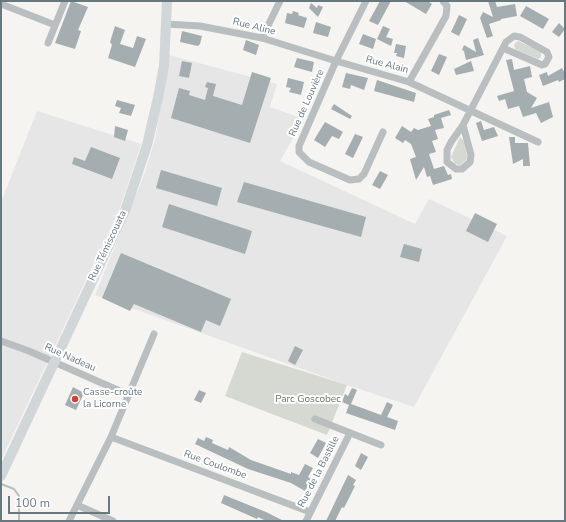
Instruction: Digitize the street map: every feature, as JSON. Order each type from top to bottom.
[{"type":"main road","name":"Rue Témiscouata","points":[[2,469],[125,211],[148,145],[164,66],[167,1]]},
{"type":"street","points":[[48,43],[65,1]]},
{"type":"street","points":[[262,38],[280,1]]},
{"type":"street","points":[[336,61],[366,1]]},
{"type":"street","name":"Rue Alain","points":[[336,61],[410,82],[446,16],[447,6],[443,1]]},
{"type":"street","points":[[1,4],[55,25]]},
{"type":"street","name":"Rue Aline","points":[[166,24],[200,26],[262,38],[336,61]]},
{"type":"street","points":[[463,125],[471,155],[470,162],[462,169],[456,169],[447,162],[447,150],[463,125],[503,48],[510,39],[514,36],[520,37],[543,49],[547,52],[549,57],[545,64],[542,65],[503,48]]},
{"type":"street","name":"Rue de Louvière","points":[[336,61],[299,146],[299,152],[309,162],[355,181],[364,174],[383,132]]},
{"type":"street","points":[[410,82],[538,142]]},
{"type":"street","points":[[69,521],[112,437],[154,334]]},
{"type":"street","name":"Rue Nadeau","points":[[1,341],[54,361],[129,395]]},
{"type":"street","points":[[315,419],[381,445]]},
{"type":"street","name":"Rue de la Bastille","points":[[306,521],[350,433]]},
{"type":"street","name":"Rue Coulombe","points":[[112,437],[310,512]]},
{"type":"street","points":[[77,505],[113,521]]},
{"type":"shaded area","points":[[169,55],[277,84],[270,107],[304,119],[280,161],[415,224],[429,199],[507,236],[414,407],[347,385],[95,295],[144,175],[155,140]]},
{"type":"shaded area","points":[[37,111],[141,144],[120,208],[1,460],[1,202]]},
{"type":"green space","points":[[518,41],[541,52],[541,57],[538,59],[515,49],[514,44]]},
{"type":"green space","points":[[460,137],[464,141],[467,156],[466,160],[460,165],[455,164],[451,157]]},
{"type":"green space","name":"Parc Goscobec","points":[[242,352],[347,385],[327,435],[225,396]]},
{"type":"building","points":[[71,1],[88,7],[78,30],[81,31],[75,49],[55,43]]},
{"type":"building","points":[[380,1],[391,1],[378,25],[369,21]]},
{"type":"building","points":[[404,1],[428,1],[432,4],[426,14]]},
{"type":"building","points":[[488,1],[495,1],[497,7],[515,4],[517,16],[501,19],[489,24],[493,36],[487,38],[480,18],[483,12],[493,17]]},
{"type":"building","points":[[311,3],[317,8],[318,5],[323,7],[318,17],[309,8]]},
{"type":"building","points":[[526,6],[549,19],[543,29],[520,16]]},
{"type":"building","points":[[293,11],[299,13],[298,15],[307,18],[304,28],[285,23],[287,13],[292,14]]},
{"type":"building","points":[[459,15],[467,19],[459,36],[451,32]]},
{"type":"building","points":[[316,22],[331,27],[328,37],[313,33]]},
{"type":"building","points":[[559,23],[565,29],[559,37],[552,32]]},
{"type":"building","points":[[115,26],[125,30],[120,44],[133,48],[137,36],[146,39],[135,67],[108,58],[112,45],[110,42]]},
{"type":"building","points":[[383,26],[390,29],[386,37],[393,39],[391,46],[377,39]]},
{"type":"building","points":[[182,31],[202,36],[200,44],[198,46],[180,42]]},
{"type":"building","points":[[363,34],[376,39],[373,49],[359,44]]},
{"type":"building","points":[[478,38],[484,55],[466,60],[464,51],[462,50],[464,45],[476,52],[473,40]]},
{"type":"building","points":[[246,40],[259,45],[256,55],[243,50]]},
{"type":"building","points":[[396,44],[406,46],[404,58],[396,56],[397,53],[394,53]]},
{"type":"building","points":[[439,54],[447,57],[439,75],[431,71]]},
{"type":"building","points":[[297,58],[314,62],[312,72],[294,67]]},
{"type":"building","points":[[512,59],[514,70],[530,66],[532,77],[524,79],[527,92],[537,98],[531,108],[549,102],[553,117],[541,123],[536,113],[523,117],[519,106],[508,109],[505,99],[499,101],[497,96],[514,91],[506,60]]},
{"type":"building","points":[[182,61],[192,63],[189,78],[179,76]]},
{"type":"building","points":[[471,61],[474,71],[456,75],[454,69]]},
{"type":"building","points":[[562,68],[565,73],[565,79],[543,86],[539,75],[547,72],[548,76]]},
{"type":"building","points":[[252,72],[271,78],[250,143],[171,118],[179,88],[190,91],[189,95],[205,100],[208,88],[205,87],[207,82],[216,84],[213,96],[242,105]]},
{"type":"building","points":[[346,73],[368,78],[364,90],[351,85],[350,89],[342,87]]},
{"type":"building","points":[[288,78],[304,82],[301,95],[289,92],[291,88],[286,87]]},
{"type":"building","points":[[377,80],[416,93],[414,102],[374,91]]},
{"type":"building","points":[[117,100],[135,105],[131,116],[119,113],[121,108],[115,106]]},
{"type":"building","points":[[334,104],[352,116],[350,119],[331,109]]},
{"type":"building","points":[[449,110],[451,115],[441,118],[444,128],[435,130],[438,139],[432,141],[436,152],[429,154],[434,169],[444,166],[448,175],[451,174],[452,179],[433,185],[430,176],[427,177],[424,167],[416,180],[410,159],[416,157],[411,144],[405,140],[403,143],[395,138],[402,126],[411,132],[414,128],[418,130],[431,126],[428,119],[434,117],[434,115]]},
{"type":"building","points":[[481,121],[484,130],[494,127],[498,136],[482,141],[476,123]]},
{"type":"building","points":[[325,122],[343,132],[339,139],[332,136],[325,147],[314,140]]},
{"type":"building","points":[[115,126],[128,130],[125,141],[114,137]]},
{"type":"building","points":[[355,134],[363,137],[353,158],[345,154]]},
{"type":"building","points":[[509,137],[515,137],[515,143],[528,143],[530,166],[523,166],[523,159],[513,164]]},
{"type":"building","points":[[91,147],[120,158],[112,179],[72,164],[74,157],[85,161]]},
{"type":"building","points":[[161,170],[222,188],[217,206],[156,188]]},
{"type":"building","points":[[380,171],[388,175],[380,189],[372,185]]},
{"type":"building","points":[[244,182],[366,217],[361,237],[237,202]]},
{"type":"building","points":[[169,204],[252,231],[245,254],[162,227]]},
{"type":"building","points":[[475,213],[497,224],[488,242],[466,231]]},
{"type":"building","points":[[404,244],[422,249],[419,262],[400,257]]},
{"type":"building","points":[[121,253],[231,299],[220,326],[206,320],[201,332],[134,304],[130,311],[102,298]]},
{"type":"building","points":[[295,346],[303,350],[295,365],[288,361]]},
{"type":"building","name":"Casse-croûte la Licorne","points":[[73,387],[84,393],[76,410],[65,405]]},
{"type":"building","points":[[352,388],[357,390],[351,404],[381,415],[387,402],[393,405],[387,417],[398,421],[395,430],[346,413],[349,405],[342,402],[345,394],[348,396]]},
{"type":"building","points":[[199,390],[206,393],[201,403],[194,400]]},
{"type":"building","points":[[206,437],[213,440],[212,443],[228,450],[229,447],[251,460],[291,474],[291,472],[299,475],[305,464],[313,468],[308,477],[311,479],[305,491],[291,483],[248,469],[195,444],[198,438],[204,441]]},
{"type":"building","points":[[318,439],[326,443],[318,458],[310,453]]},
{"type":"building","points":[[361,453],[368,457],[361,470],[355,466]]},
{"type":"building","points":[[348,475],[356,480],[353,485],[355,486],[344,508],[342,507],[335,521],[326,521]]},
{"type":"building","points":[[224,495],[284,521],[266,521],[258,517],[257,519],[221,503]]},
{"type":"waterway","points":[[1,484],[14,489],[19,496],[19,521]]},
{"type":"place","name":"Casse-croûte la Licorne","points":[[75,399]]}]
